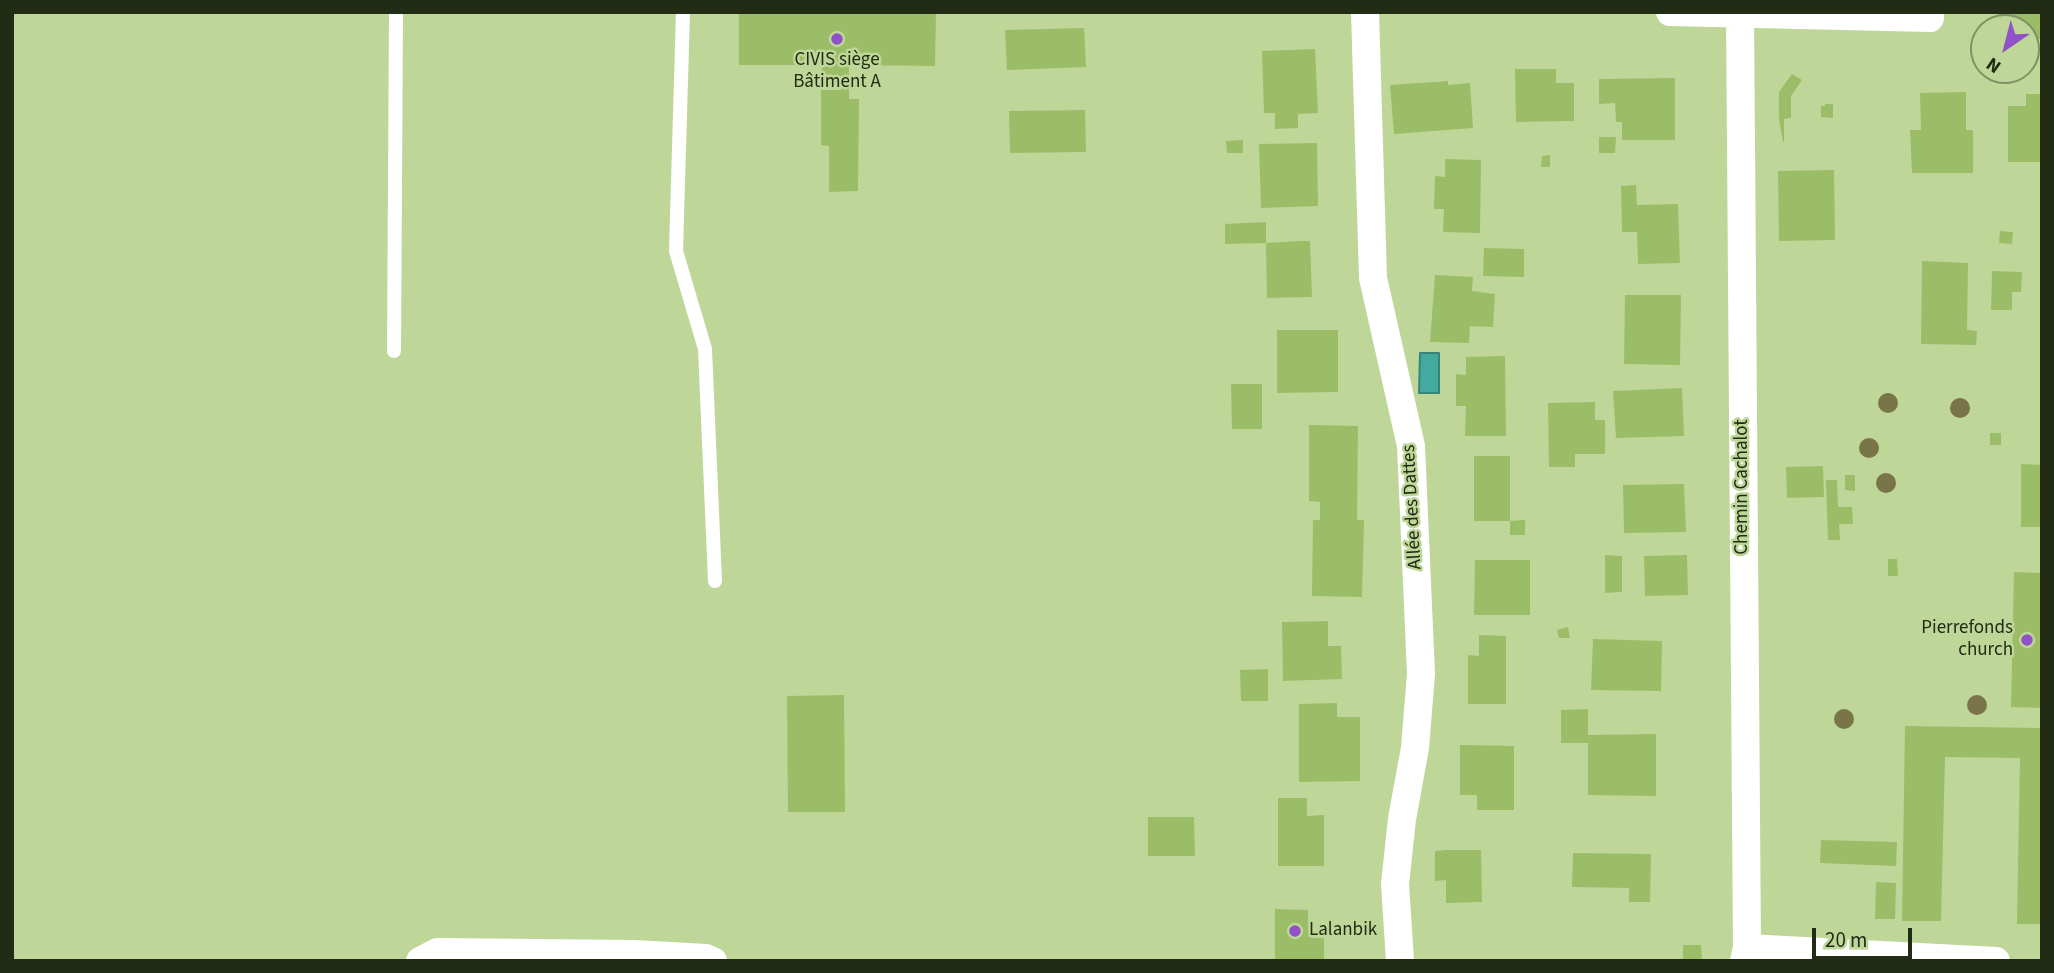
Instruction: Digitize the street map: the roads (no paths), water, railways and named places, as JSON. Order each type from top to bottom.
[{"type":"street","name":"Allée des Dattes","points":[[1365,12],[1373,278],[1411,446],[1421,674],[1415,748],[1402,819],[1395,884],[1400,961]]},
{"type":"street","points":[[1670,12],[1930,18],[1930,12]]},
{"type":"street","name":"Chemin Cachalot","points":[[1740,13],[1745,954]]},
{"type":"street","points":[[420,961],[437,952],[634,954],[706,958],[713,961]]},
{"type":"street","points":[[1745,954],[1996,961]]},
{"type":"lane","points":[[394,351],[396,12]]},
{"type":"lane","points":[[684,12],[676,251],[705,349],[715,581]]},
{"type":"water","points":[[1420,353],[1439,353],[1439,393],[1419,393]]},
{"type":"place","name":"CIVIS siège Bâtiment A","points":[[837,39]]},
{"type":"place","name":"Pierrefonds church","points":[[2027,640]]},
{"type":"place","name":"Lalanbik","points":[[1295,931]]}]
